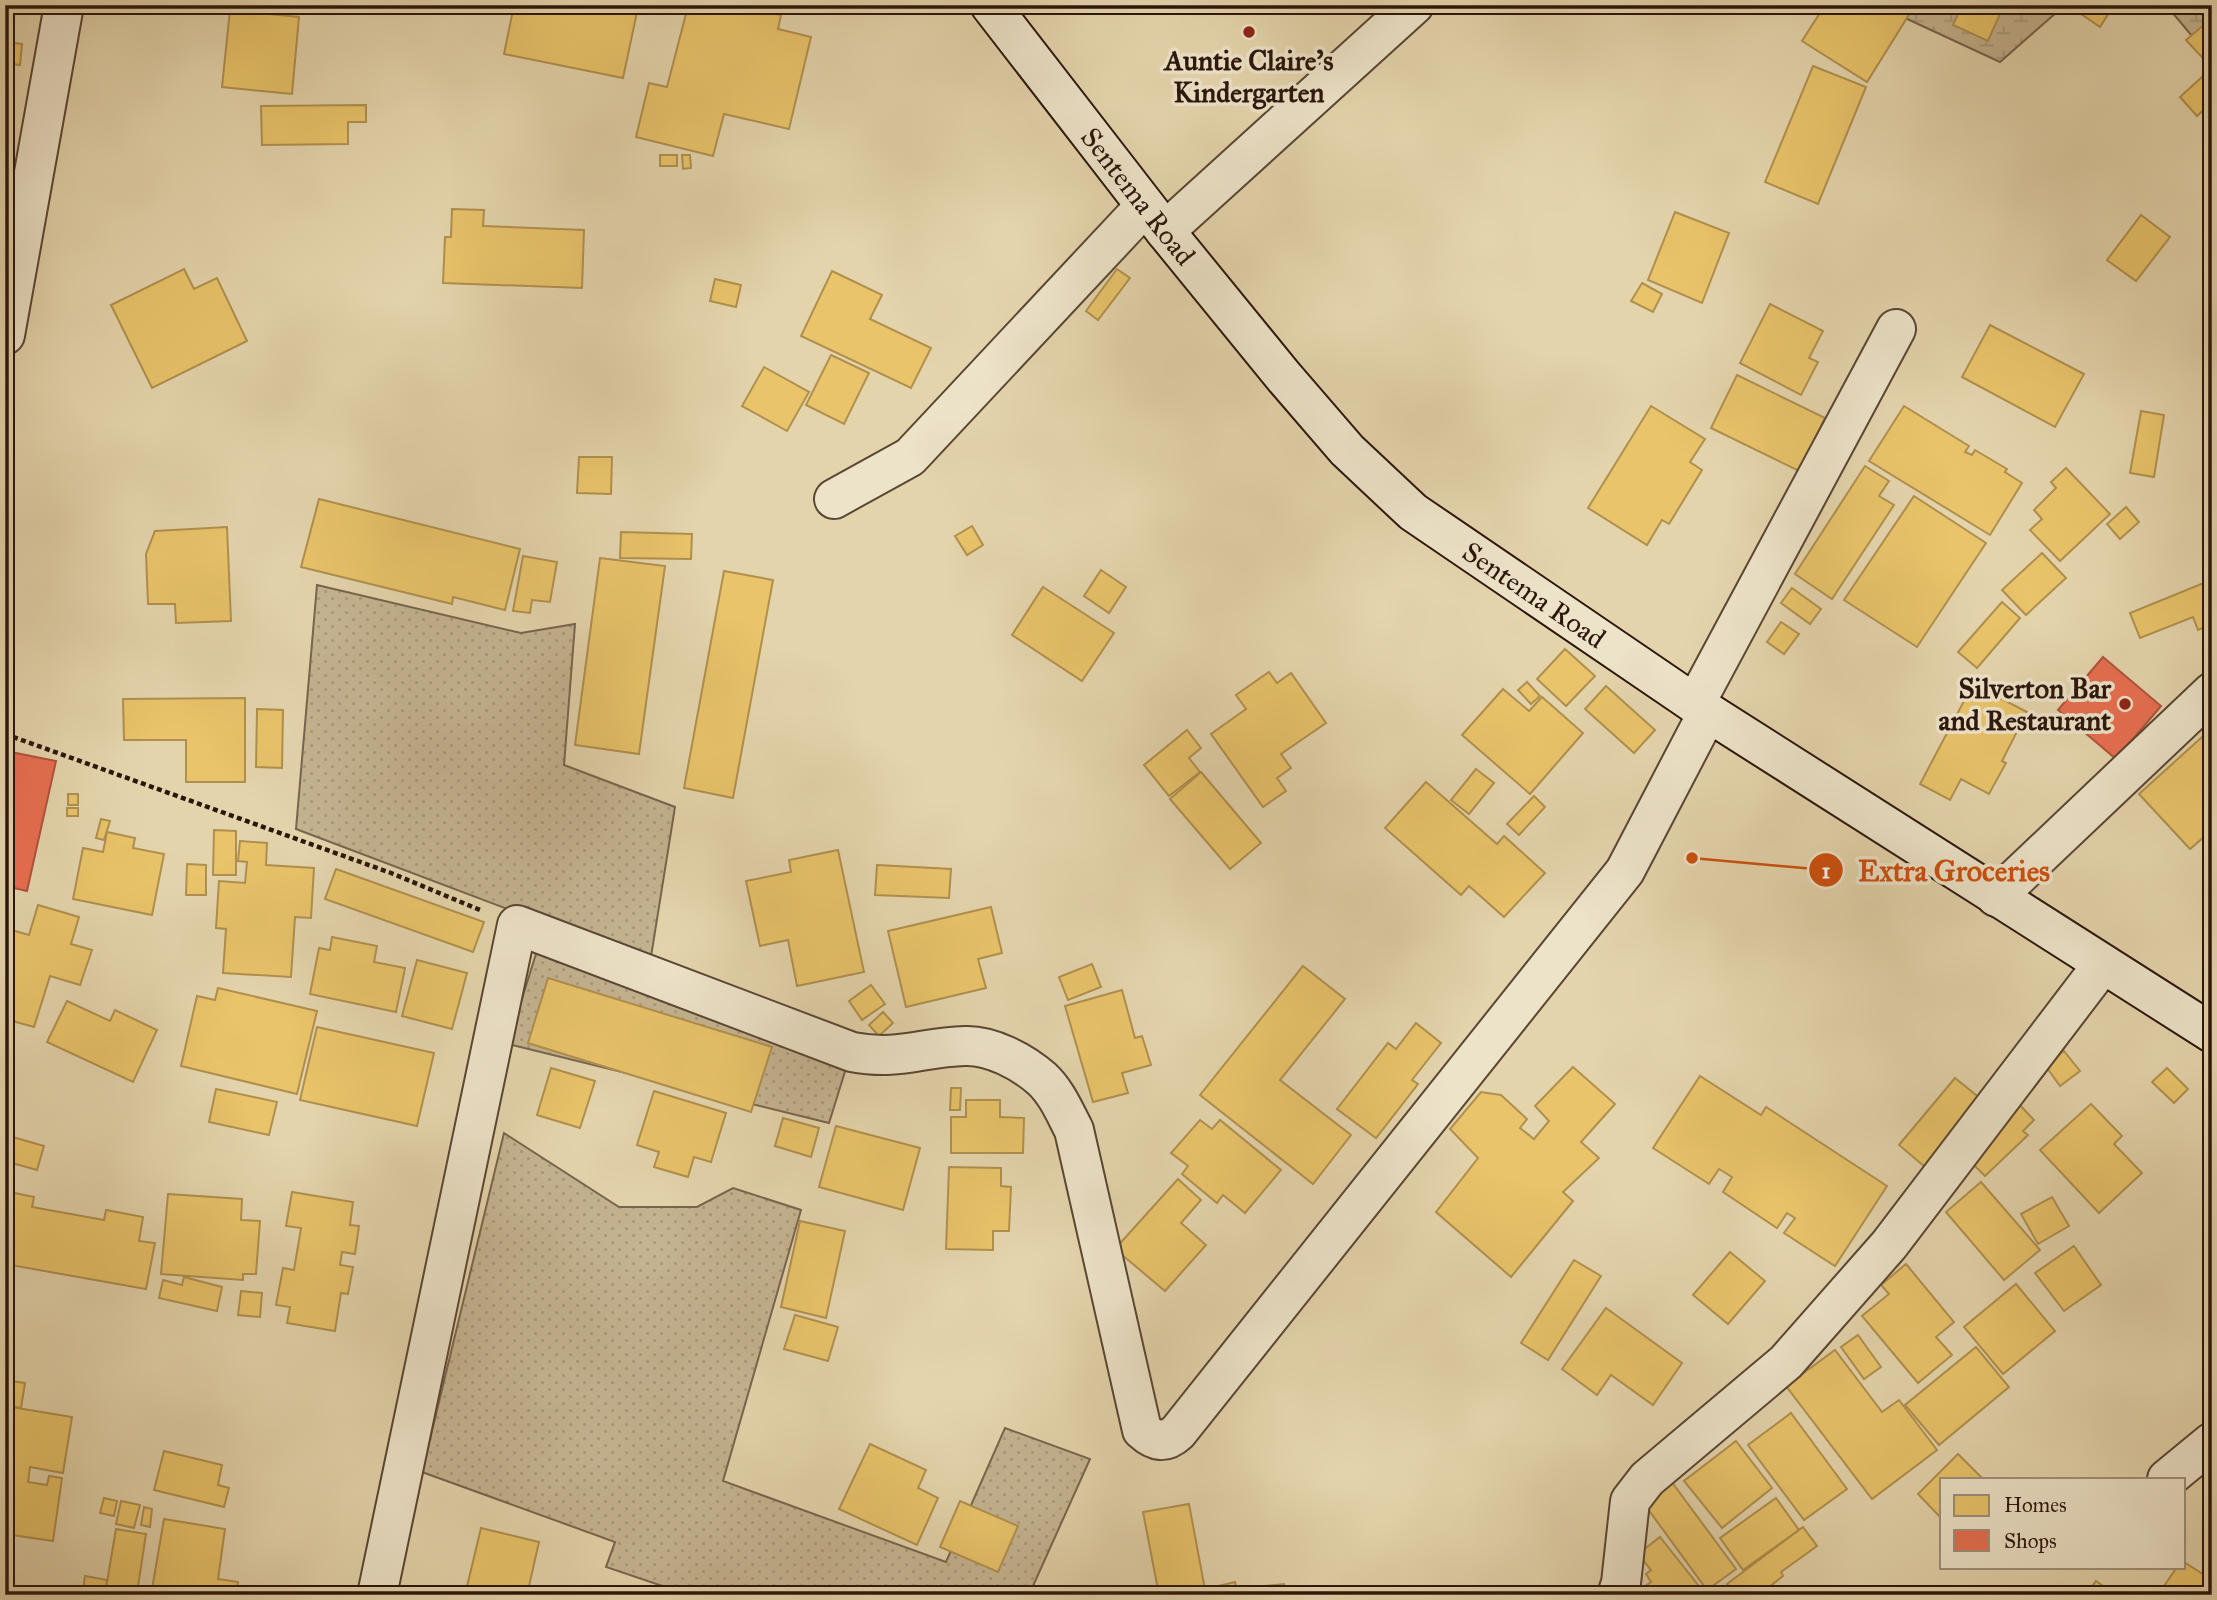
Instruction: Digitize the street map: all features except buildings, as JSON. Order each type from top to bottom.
[{"type":"street","points":[[5,335],[64,5]]},
{"type":"street","name":"Sentema Road","points":[[990,5],[1155,218],[1347,450],[1413,512],[1701,708],[2212,1033]]},
{"type":"street","points":[[834,499],[910,457],[1155,218],[1413,5]]},
{"type":"street","points":[[377,1595],[517,925],[852,1052],[878,1057],[907,1056],[967,1045],[993,1049],[1043,1080],[1074,1130],[1142,1430],[1151,1439],[1170,1439],[1625,871],[1701,708],[1896,329]]},
{"type":"street","points":[[1996,897],[2212,692]]},
{"type":"street","points":[[1617,1595],[1621,1583],[1630,1500],[1647,1479],[1795,1353],[1889,1245],[2103,964]]},
{"type":"street","points":[[2168,1478],[2212,1441]]},
{"type":"path","points":[[5,734],[391,873],[517,925]]},
{"type":"green space","points":[[1877,5],[2065,5],[2000,62]]},
{"type":"green space","points":[[2166,5],[2212,5],[2212,60]]},
{"type":"green space","points":[[317,585],[521,633],[575,624],[564,765],[675,807],[650,963],[296,829]]},
{"type":"green space","points":[[539,944],[847,1065],[829,1123],[508,1044]]},
{"type":"green space","points":[[504,1133],[619,1207],[697,1207],[733,1188],[801,1210],[723,1481],[946,1562],[1005,1428],[1090,1459],[1029,1595],[689,1595],[606,1567],[615,1542],[422,1472]]},
{"type":"place","name":"Auntie Claire's Kindergarten","points":[[1249,32]]},
{"type":"place","name":"Silverton Bar and Restaurant","points":[[2125,704]]},
{"type":"place","name":"Extra Groceries","points":[[1692,858]]}]
